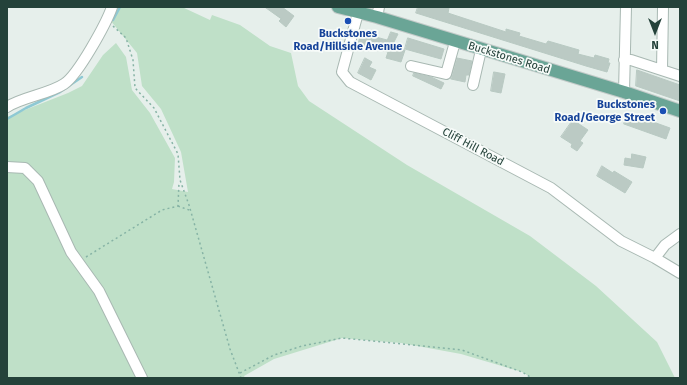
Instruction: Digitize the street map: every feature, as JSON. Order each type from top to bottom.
[{"type":"main road","name":"Buckstones Road","points":[[338,7],[358,13],[378,12],[455,42],[680,110]]},
{"type":"street","points":[[7,107],[63,85],[72,77],[107,21],[112,7]]},
{"type":"street","points":[[624,92],[626,7]]},
{"type":"street","points":[[662,70],[663,7]]},
{"type":"street","name":"Cliff Hill Road","points":[[358,13],[342,72],[350,82],[551,188],[621,241],[656,258]]},
{"type":"street","points":[[411,66],[446,74],[455,42]]},
{"type":"street","points":[[473,85],[481,50]]},
{"type":"street","points":[[624,60],[631,60],[680,76]]},
{"type":"street","points":[[7,167],[25,168],[38,181],[71,252],[99,291],[142,378]]},
{"type":"street","points":[[680,234],[665,246],[656,258],[680,273]]},
{"type":"path","points":[[107,21],[126,38],[133,60],[135,88],[154,108],[178,154],[180,180],[178,206]]},
{"type":"path","points":[[180,180],[230,349],[242,378]]},
{"type":"path","points":[[71,252],[86,257],[162,210],[178,206],[190,210]]},
{"type":"path","points":[[240,373],[274,354],[302,346],[342,338],[462,350],[522,372],[532,378]]},
{"type":"green space","points":[[115,7],[182,7],[210,20],[212,15],[240,25],[270,46],[291,53],[298,86],[309,101],[407,165],[530,236],[596,286],[657,342],[675,378],[532,378],[522,372],[461,354],[401,343],[342,338],[274,359],[244,376],[245,378],[7,378],[7,117],[82,86],[103,55],[116,43],[126,57],[132,90],[150,113],[175,158],[174,182],[172,189],[188,192],[181,152],[161,109],[142,86],[137,53],[110,20]]},
{"type":"building","points":[[265,7],[282,7],[294,16],[286,27],[279,21],[281,19]]},
{"type":"building","points":[[418,7],[449,8],[448,13],[506,32],[506,29],[520,33],[519,36],[546,44],[548,41],[579,50],[578,54],[594,58],[595,55],[609,59],[608,63],[610,63],[607,72],[586,66],[416,13]]},
{"type":"building","points":[[391,32],[398,34],[392,46],[405,50],[401,62],[386,58],[388,52],[358,44],[361,33],[387,40]]},
{"type":"building","points":[[408,38],[444,49],[441,59],[405,49]]},
{"type":"building","points":[[365,58],[372,62],[369,67],[376,70],[371,80],[358,73]]},
{"type":"building","points":[[457,58],[472,61],[469,75],[466,75],[465,82],[451,79]]},
{"type":"building","points":[[637,70],[680,85],[680,101],[636,86]]},
{"type":"building","points":[[494,72],[505,74],[501,93],[491,91]]},
{"type":"building","points":[[414,73],[431,77],[444,83],[441,89],[413,76]]},
{"type":"building","points":[[628,113],[670,128],[666,139],[624,124]]},
{"type":"building","points":[[573,120],[588,130],[580,141],[583,143],[577,151],[571,147],[572,144],[561,137]]},
{"type":"building","points":[[632,154],[646,157],[643,168],[624,165],[625,158],[631,159]]},
{"type":"building","points":[[602,166],[613,173],[614,171],[632,182],[625,193],[597,176]]},
{"type":"waterway","points":[[113,20],[120,7]]},
{"type":"waterway","points":[[7,119],[60,92],[82,77]]},
{"type":"place","name":"Buckstones Road/Hillside Avenue","points":[[348,21]]},
{"type":"place","name":"Buckstones Road/George Street","points":[[663,111]]}]
